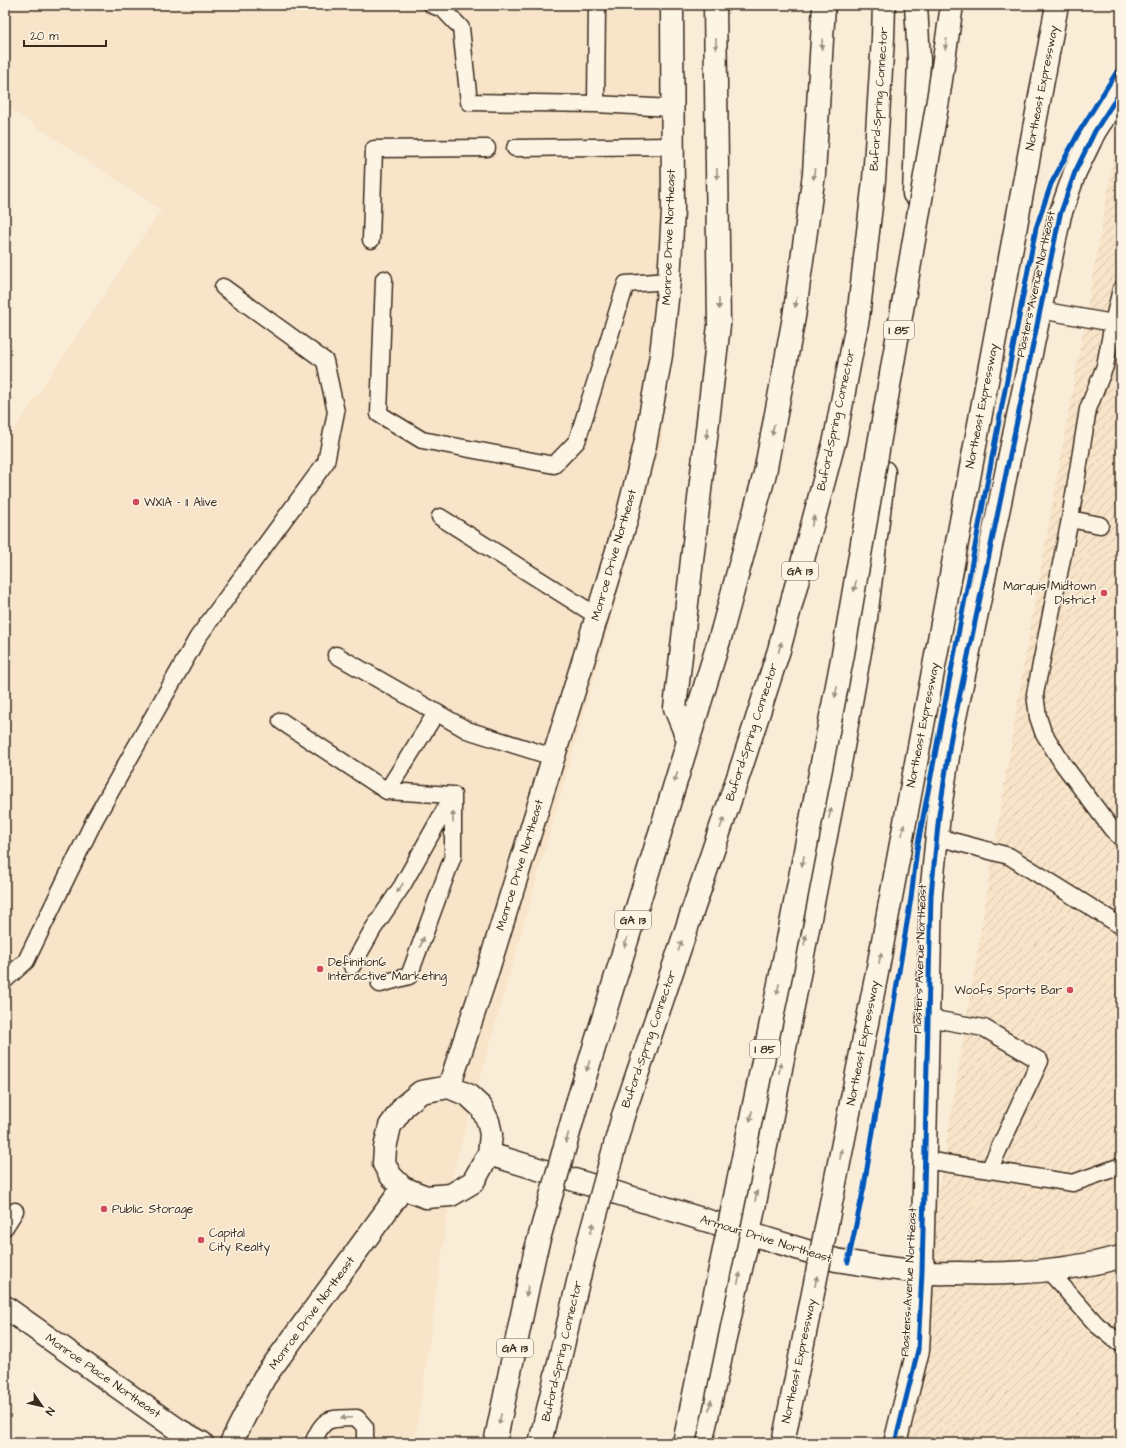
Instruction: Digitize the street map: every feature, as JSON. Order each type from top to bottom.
[{"type":"main road","name":"Monroe Drive Northeast","points":[[449,1087],[489,968],[626,521],[645,444],[661,356],[669,281],[673,211],[672,5]]},
{"type":"main road","points":[[688,740],[675,708],[719,325],[715,5]]},
{"type":"main road","name":"GA 13","points":[[495,1443],[535,1253],[578,1100],[722,631],[765,473],[794,317],[814,174],[824,5]]},
{"type":"main road","name":"Buford-Spring Connector","points":[[540,1443],[582,1266],[623,1116],[742,765],[779,650],[835,439],[858,318],[874,180],[884,5]]},
{"type":"main road","points":[[701,1443],[749,1234],[841,758],[866,618],[887,444],[907,299],[916,171],[919,60],[916,5]]},
{"type":"main road","name":"I 85","points":[[684,1443],[785,955],[843,654],[938,100],[952,5]]},
{"type":"main road","name":"Northeast Expressway","points":[[783,1443],[879,962],[1057,5]]},
{"type":"main road","name":"Plasters Avenue Northeast","points":[[895,1443],[918,1350],[922,1272],[932,895],[938,815],[951,737],[1060,215],[1075,172],[1095,131],[1121,91]]},
{"type":"main road","points":[[449,1087],[468,1095],[481,1107],[488,1121],[491,1134],[489,1154],[473,1182],[451,1195],[426,1197],[403,1188],[391,1176],[384,1164],[385,1148],[390,1126],[404,1106],[421,1092],[449,1087]]},
{"type":"main road","name":"Armour Drive Northeast","points":[[489,1154],[836,1260],[922,1272],[988,1274],[1048,1270],[1120,1259]]},
{"type":"main road","name":"Monroe Drive Northeast","points":[[231,1443],[264,1378],[403,1188]]},
{"type":"main road","name":"Monroe Place Northeast","points":[[5,1307],[177,1429],[202,1443]]},
{"type":"lane","points":[[432,5],[444,9],[461,28],[470,102],[596,104],[672,108]]},
{"type":"lane","points":[[596,104],[598,5]]},
{"type":"lane","points":[[515,148],[672,146]]},
{"type":"lane","points":[[371,240],[374,149],[487,148]]},
{"type":"lane","points":[[384,279],[379,414],[422,440],[554,465],[577,442],[626,284],[669,281]]},
{"type":"lane","points":[[5,980],[26,961],[95,819],[198,637],[326,462],[336,412],[325,361],[223,286]]},
{"type":"lane","points":[[1121,289],[1105,366],[1088,408],[1070,519],[1035,694],[1038,717],[1043,732],[1063,764],[1111,828],[1121,838]]},
{"type":"lane","points":[[1040,310],[1113,323]]},
{"type":"lane","points":[[440,517],[597,616]]},
{"type":"lane","points":[[1070,519],[1100,525]]},
{"type":"lane","points":[[336,655],[467,730],[553,757]]},
{"type":"lane","points":[[387,791],[436,713]]},
{"type":"lane","points":[[281,721],[387,791],[453,795]]},
{"type":"lane","points":[[352,966],[373,928],[402,886],[453,795]]},
{"type":"lane","points":[[380,984],[409,976],[453,856],[453,795]]},
{"type":"lane","points":[[937,838],[1009,856],[1121,926]]},
{"type":"lane","points":[[928,1018],[984,1028],[1040,1061],[989,1170]]},
{"type":"lane","points":[[925,1160],[1073,1183],[1121,1166]]},
{"type":"lane","points":[[5,1226],[15,1211]]},
{"type":"lane","points":[[1048,1270],[1097,1325],[1121,1344]]},
{"type":"lane","points":[[313,1443],[321,1426],[330,1419],[357,1418],[365,1427],[365,1443]]},
{"type":"shaded area","points":[[5,5],[672,5],[662,440],[454,1169],[415,1443],[205,1443],[5,1308],[5,443],[161,210],[5,105]]},
{"type":"shaded area","points":[[1121,116],[1121,1443],[898,1443],[1021,681]]},
{"type":"cycle path","points":[[848,1262],[864,1187],[911,898],[917,849],[1036,228],[1051,184],[1079,132],[1121,65]]},
{"type":"cycle path","points":[[895,1443],[918,1350],[922,1272],[931,895],[939,815],[951,737],[1060,215],[1075,172],[1095,131],[1121,91]]},
{"type":"place","name":"WXIA - 11 Alive","points":[[136,502]]},
{"type":"place","name":"Marquis Midtown District","points":[[1104,593]]},
{"type":"place","name":"Definition6 Interactive Marketing","points":[[320,969]]},
{"type":"place","name":"Woofs Sports Bar","points":[[1070,990]]},
{"type":"place","name":"Public Storage","points":[[104,1209]]},
{"type":"place","name":"Capital City Realty","points":[[201,1240]]}]
